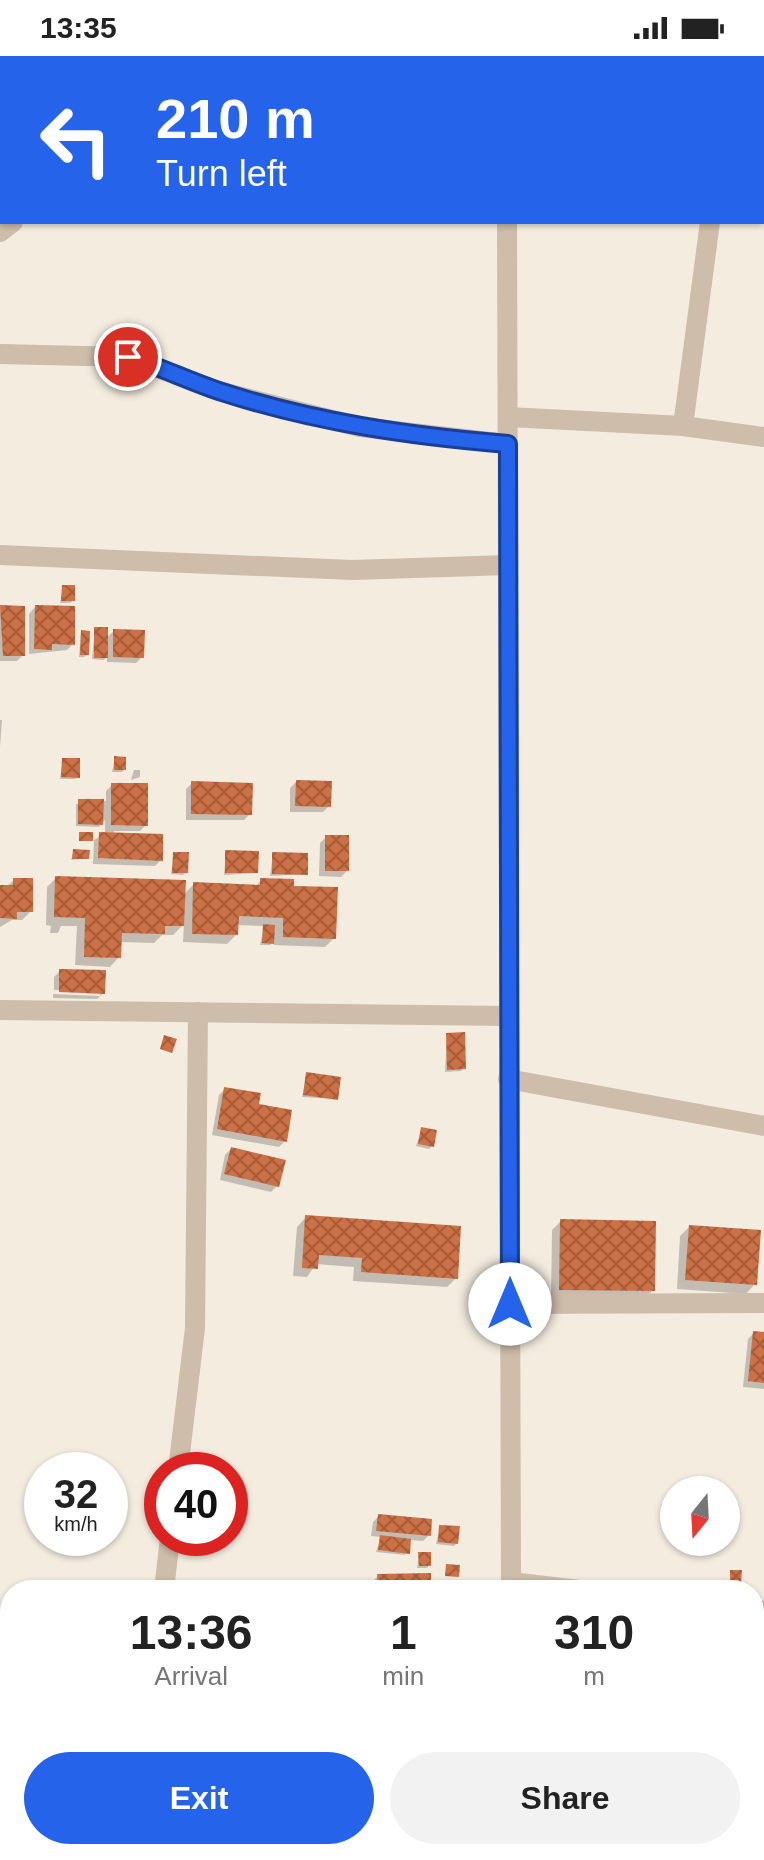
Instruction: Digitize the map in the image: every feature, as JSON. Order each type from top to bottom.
[{"type":"street","points":[[507,224],[511,1580]]},
{"type":"street","points":[[683,426],[710,224]]},
{"type":"street","points":[[0,354],[128,357],[218,391],[360,427],[396,434],[508,444]]},
{"type":"street","points":[[508,417],[683,426],[764,437]]},
{"type":"street","points":[[0,555],[352,570],[508,565]]},
{"type":"street","points":[[0,1010],[508,1016]]},
{"type":"street","points":[[180,1452],[195,1328],[198,1012]]},
{"type":"street","points":[[508,1079],[764,1126]]},
{"type":"street","points":[[510,1304],[764,1303]]},
{"type":"street","points":[[165,1580],[168,1556]]},
{"type":"building","points":[[62,585],[75,585],[75,601],[61,601]]},
{"type":"building","points":[[0,605],[25,606],[25,656],[3,656]]},
{"type":"building","points":[[35,605],[75,606],[75,645],[52,644],[52,650],[34,649]]},
{"type":"building","points":[[94,627],[108,627],[108,658],[94,658]]},
{"type":"building","points":[[113,629],[145,630],[144,658],[113,657]]},
{"type":"building","points":[[81,630],[90,631],[89,655],[80,655]]},
{"type":"building","points":[[114,756],[126,757],[126,770],[114,770]]},
{"type":"building","points":[[62,758],[80,758],[80,778],[61,777]]},
{"type":"building","points":[[296,780],[332,781],[331,807],[295,806]]},
{"type":"building","points":[[191,781],[253,783],[252,815],[191,814]]},
{"type":"building","points":[[111,783],[148,783],[148,826],[111,825]]},
{"type":"building","points":[[78,799],[104,799],[103,825],[78,824]]},
{"type":"building","points":[[79,832],[93,832],[93,841],[79,841]]},
{"type":"building","points":[[99,832],[163,834],[163,861],[98,858]]},
{"type":"building","points":[[325,835],[349,835],[349,871],[325,871]]},
{"type":"building","points":[[73,849],[90,850],[89,859],[72,859]]},
{"type":"building","points":[[225,850],[259,851],[258,873],[225,873]]},
{"type":"building","points":[[173,852],[189,852],[188,873],[172,873]]},
{"type":"building","points":[[272,852],[308,853],[308,875],[272,874]]},
{"type":"building","points":[[55,876],[186,880],[184,926],[165,926],[165,934],[122,933],[121,958],[84,957],[85,918],[54,917]]},
{"type":"building","points":[[13,878],[33,878],[33,912],[17,912],[17,919],[0,918],[0,885],[13,885]]},
{"type":"building","points":[[260,878],[294,879],[294,886],[338,887],[336,939],[283,937],[283,918],[239,916],[238,935],[192,934],[193,882],[260,885]]},
{"type":"building","points":[[263,924],[275,925],[274,944],[262,943]]},
{"type":"building","points":[[59,969],[106,970],[105,994],[59,992]]},
{"type":"building","points":[[465,1032],[466,1069],[447,1070],[446,1033]]},
{"type":"building","points":[[164,1035],[177,1039],[172,1053],[160,1049]]},
{"type":"building","points":[[306,1072],[341,1077],[338,1100],[303,1095]]},
{"type":"building","points":[[224,1087],[261,1093],[259,1104],[292,1110],[287,1142],[217,1129]]},
{"type":"building","points":[[421,1127],[437,1130],[434,1147],[418,1144]]},
{"type":"building","points":[[231,1147],[286,1160],[279,1187],[224,1174]]},
{"type":"building","points":[[305,1215],[461,1226],[458,1279],[361,1272],[362,1258],[319,1255],[318,1269],[302,1268]]},
{"type":"building","points":[[560,1219],[656,1221],[655,1291],[559,1290]]},
{"type":"building","points":[[689,1225],[761,1230],[757,1285],[685,1280]]},
{"type":"building","points":[[753,1331],[764,1332],[764,1383],[748,1381]]},
{"type":"building","points":[[378,1514],[432,1519],[431,1536],[376,1531]]},
{"type":"building","points":[[439,1525],[460,1526],[458,1544],[438,1542]]},
{"type":"building","points":[[380,1535],[411,1539],[410,1554],[378,1550]]},
{"type":"building","points":[[418,1552],[431,1552],[431,1566],[419,1566]]},
{"type":"building","points":[[446,1564],[460,1565],[459,1577],[445,1576]]},
{"type":"building","points":[[730,1570],[742,1570],[741,1580],[730,1580]]},
{"type":"building","points":[[431,1573],[431,1580],[377,1580],[377,1574]]},
{"type":"route","points":[[128,357],[218,391],[360,427],[396,434],[508,444],[510,1304]]}]
